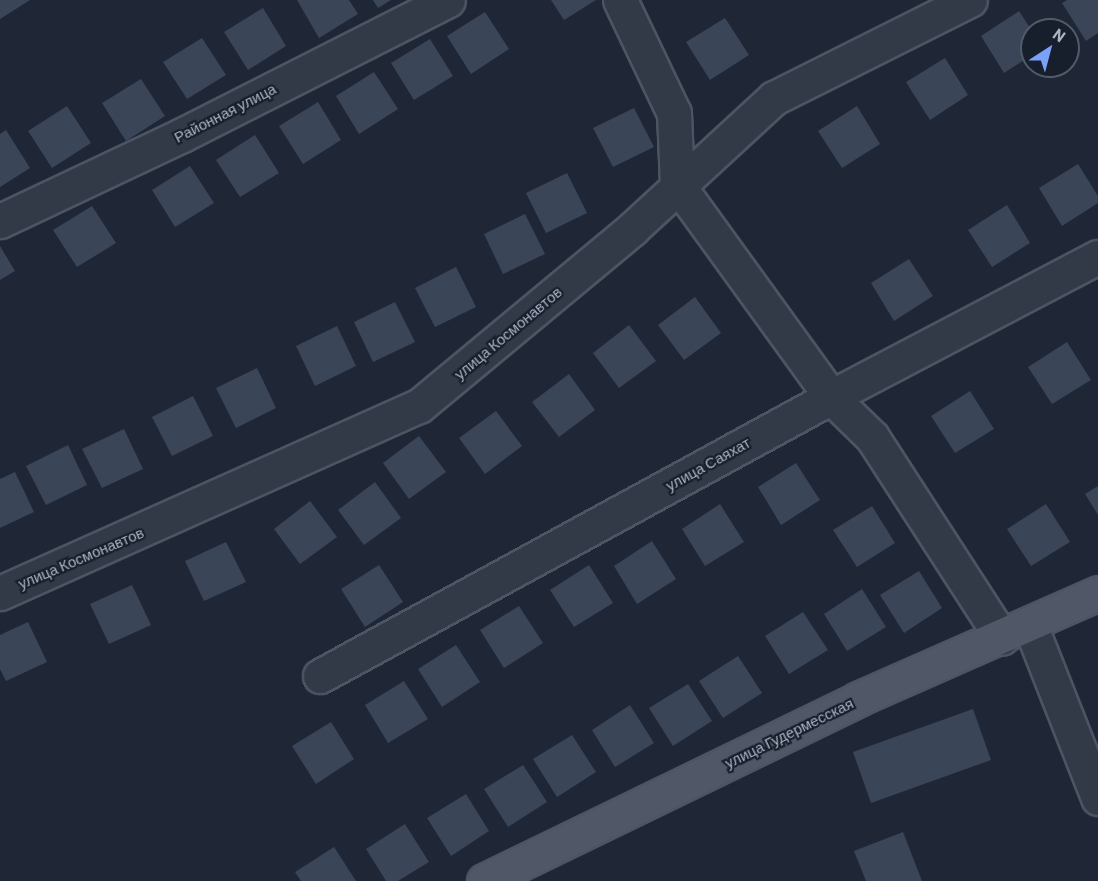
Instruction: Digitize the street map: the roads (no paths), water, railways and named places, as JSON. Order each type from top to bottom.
[{"type":"main road","name":"улица Гудермесская","points":[[484,881],[858,699],[1098,593]]},
{"type":"street","name":"Районная улица","points":[[0,221],[182,135],[448,0]]},
{"type":"street","points":[[620,0],[674,113],[677,184],[831,397],[872,437],[1016,631],[1086,734],[1098,798]]},
{"type":"street","name":"улица Космонавтов","points":[[0,593],[419,406],[632,229],[677,184],[774,98],[970,0]]},
{"type":"street","name":"улица Саяхат","points":[[320,676],[831,397],[1098,257]]}]
